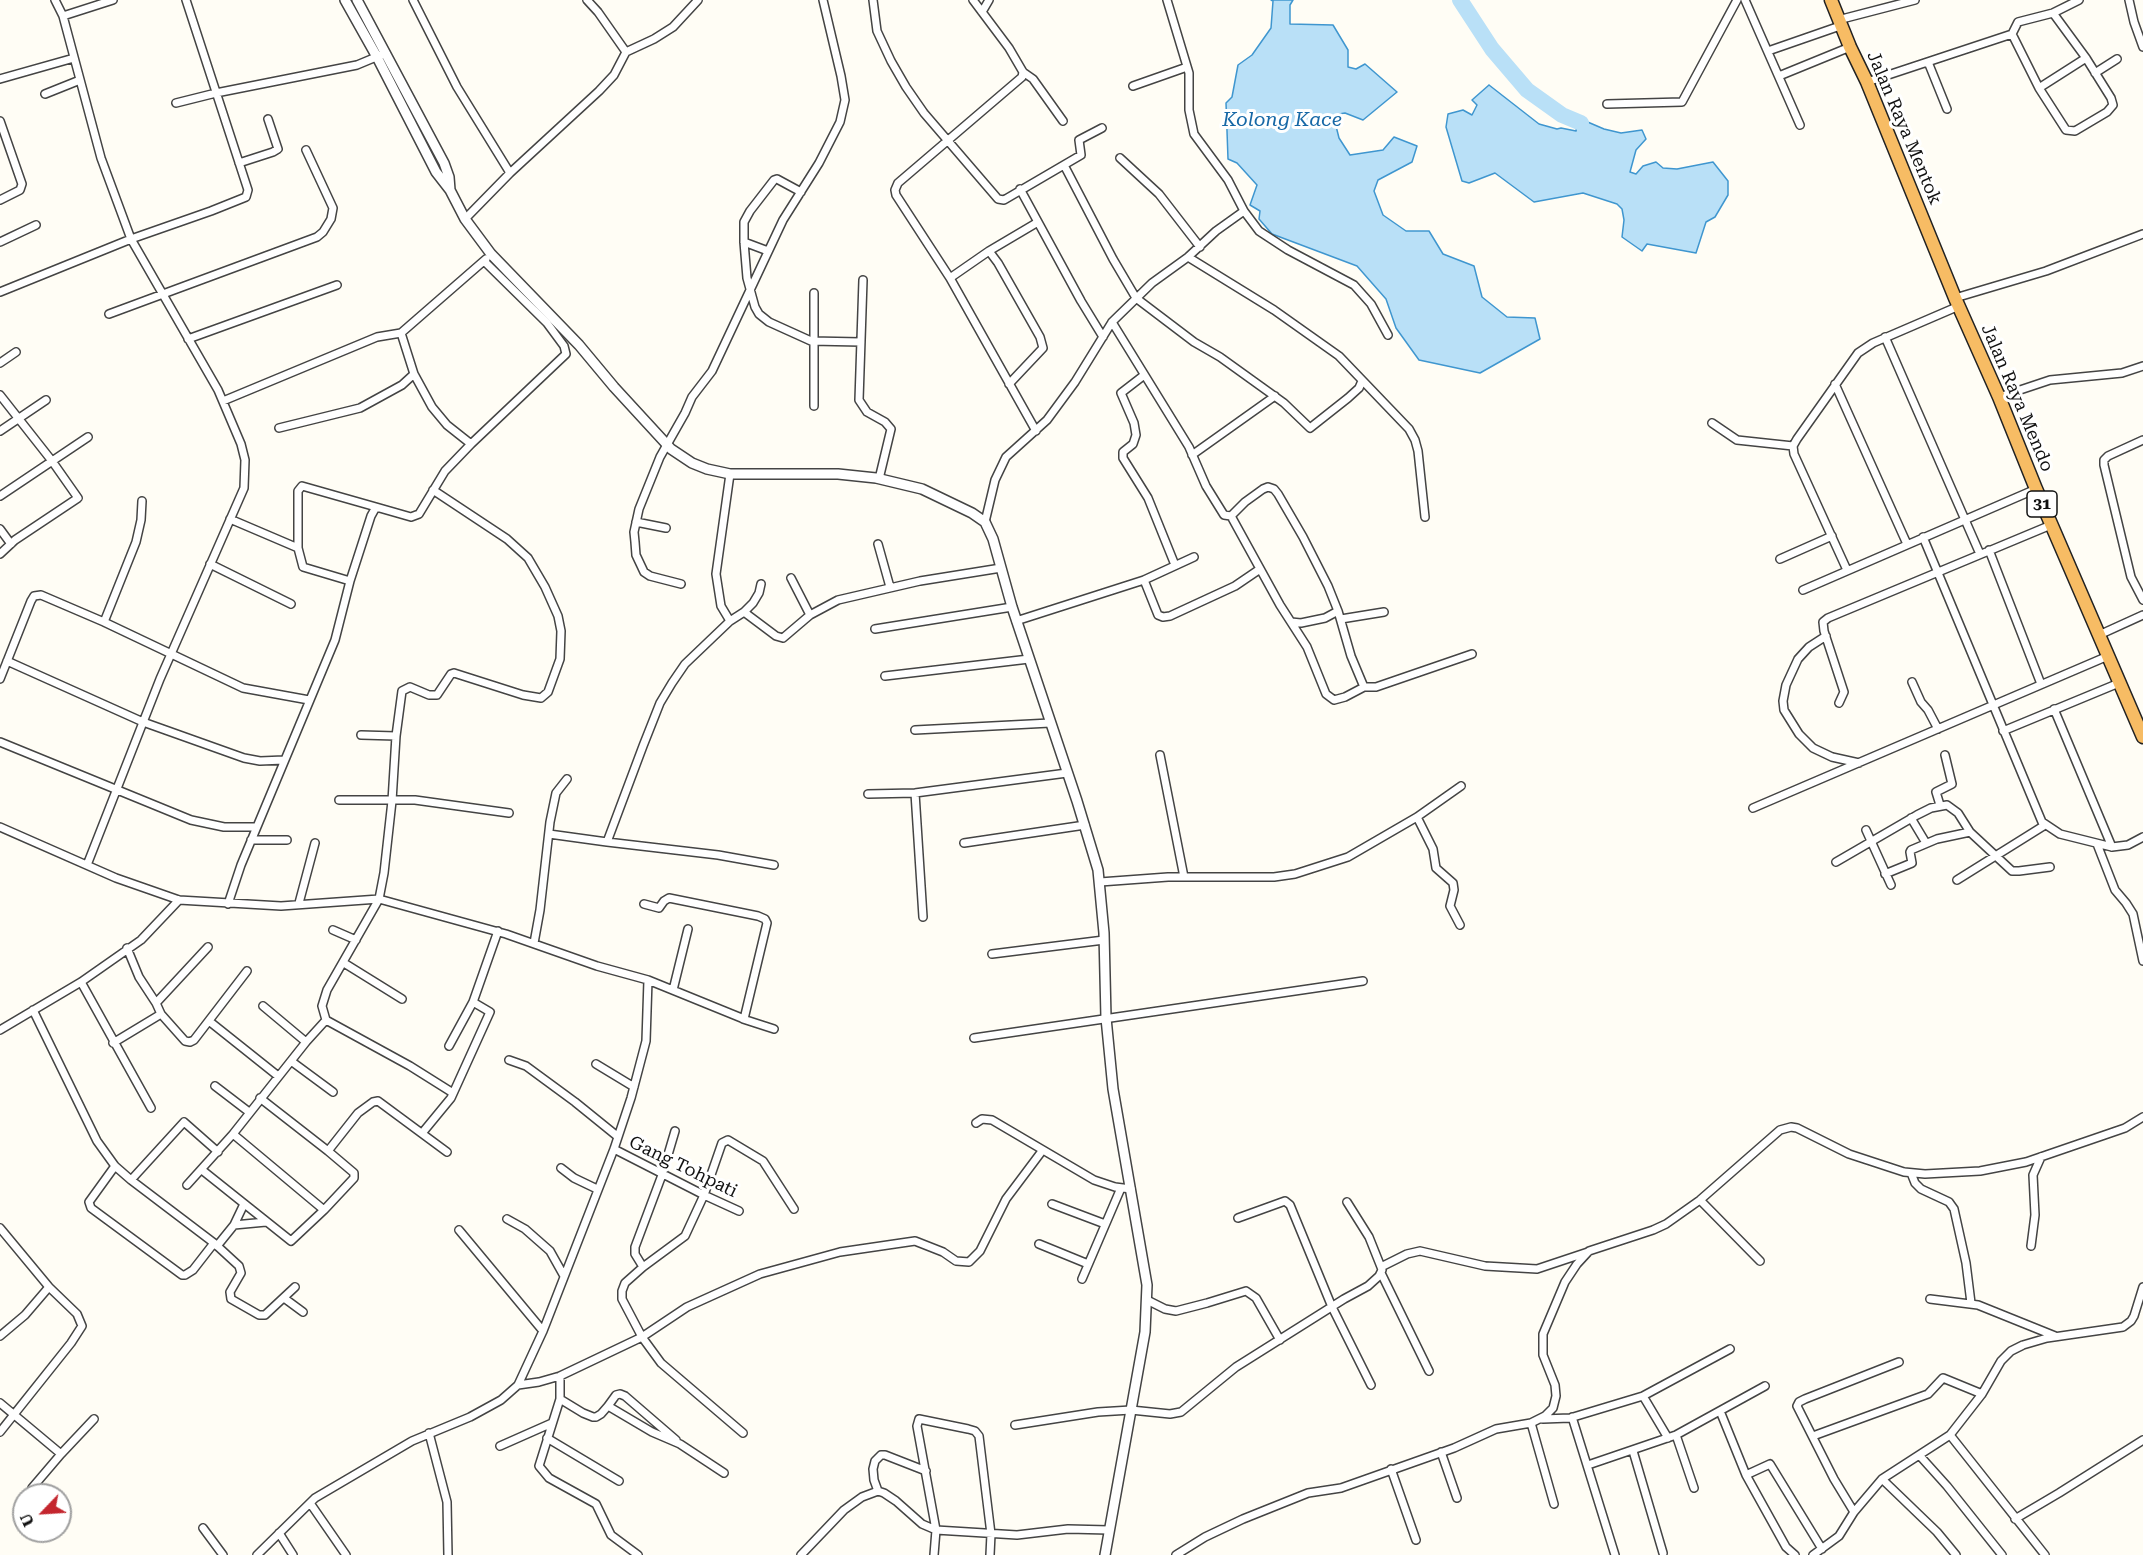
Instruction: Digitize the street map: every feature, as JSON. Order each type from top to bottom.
[{"type":"highway","name":"Jalan Raya Mentok","points":[[1830,0],[1944,270]]},
{"type":"highway","name":"Jalan Raya Mendo","points":[[1944,270],[2143,737]]},
{"type":"street","points":[[55,0],[63,16],[101,158],[131,239],[223,401],[241,444],[245,460],[244,489],[171,655],[87,865]]},
{"type":"street","points":[[63,16],[113,0]]},
{"type":"street","points":[[0,292],[131,239],[246,197],[248,190],[186,0]]},
{"type":"street","points":[[345,0],[381,55],[444,164],[449,177],[450,189],[488,258],[547,323],[564,346],[566,354],[471,444],[446,471],[415,517],[302,486],[298,491],[298,549],[303,567],[350,581]]},
{"type":"street","points":[[357,0],[381,55]]},
{"type":"street","points":[[413,0],[457,87],[510,174]]},
{"type":"street","points":[[587,0],[626,52]]},
{"type":"street","points":[[465,219],[599,91],[614,75],[626,52],[673,27],[698,0]]},
{"type":"street","points":[[681,584],[650,576],[644,572],[636,555],[634,532],[639,509],[666,445],[692,397],[712,371],[783,220],[840,122],[844,100],[841,76],[823,0]]},
{"type":"street","points":[[873,0],[878,30],[891,61],[906,87],[947,140],[998,199],[1004,200],[1080,155],[1079,140],[1102,128]]},
{"type":"street","points":[[973,0],[1009,48],[1023,72],[1033,79],[1063,121]]},
{"type":"street","points":[[982,12],[989,0]]},
{"type":"street","points":[[1167,0],[1189,73],[1189,110],[1194,134],[1228,180],[1244,212],[1259,231],[1288,250],[1354,285],[1371,304],[1388,335]]},
{"type":"street","points":[[1607,104],[1682,102],[1737,0]]},
{"type":"street","points":[[1745,0],[1800,125]]},
{"type":"street","points":[[1768,51],[1839,23],[1915,0]]},
{"type":"street","points":[[1866,82],[2012,34],[2018,22],[2053,13],[2079,0]]},
{"type":"street","points":[[2129,0],[2143,47]]},
{"type":"street","points":[[2012,34],[2039,88],[2066,130],[2072,132],[2107,112],[2113,105],[2086,58],[2053,13]]},
{"type":"street","points":[[1779,76],[1850,47]]},
{"type":"street","points":[[176,103],[357,65],[381,55]]},
{"type":"street","points":[[0,79],[74,58]]},
{"type":"street","points":[[2039,88],[2086,58]]},
{"type":"street","points":[[2095,73],[2117,59]]},
{"type":"street","points":[[1928,63],[1947,109]]},
{"type":"street","points":[[1133,86],[1187,67]]},
{"type":"street","points":[[1023,72],[1022,77],[898,183],[895,189],[896,195],[950,278],[1036,431]]},
{"type":"street","points":[[45,94],[80,80]]},
{"type":"street","points":[[239,163],[273,152],[278,148],[268,119]]},
{"type":"street","points":[[0,121],[4,145],[22,184],[20,190],[0,200]]},
{"type":"street","points":[[109,314],[317,237],[331,219],[333,208],[306,150]]},
{"type":"street","points":[[1120,158],[1159,194],[1200,247]]},
{"type":"street","points":[[1064,165],[1136,298],[1194,342],[1220,357],[1275,396],[1310,428],[1348,398],[1359,388],[1362,381]]},
{"type":"street","points":[[801,192],[777,179],[770,183],[744,222],[747,279],[755,307],[759,314],[769,322],[786,331],[815,341],[861,342]]},
{"type":"street","points":[[1020,189],[1103,337]]},
{"type":"street","points":[[985,522],[995,480],[1006,457],[1047,420],[1075,382],[1112,322],[1152,283],[1188,257],[1216,231],[1244,212]]},
{"type":"street","points":[[950,278],[989,251],[1038,222]]},
{"type":"street","points":[[0,242],[36,225]]},
{"type":"street","points":[[1847,570],[1794,454],[1793,446],[1858,353],[1957,302],[2143,234]]},
{"type":"street","points":[[744,242],[768,251]]},
{"type":"street","points":[[989,251],[998,263],[1043,348],[1009,384]]},
{"type":"street","points":[[1188,257],[1274,310],[1340,356],[1409,429],[1415,440],[1425,517]]},
{"type":"street","points":[[223,401],[377,337],[400,333],[488,258]]},
{"type":"street","points":[[488,258],[579,345],[666,445],[692,463],[707,470],[730,474],[838,474],[879,478],[922,489],[972,513],[985,522],[993,538],[1016,621],[1085,825],[1100,882],[1106,1018],[1113,1089],[1126,1188],[1147,1285],[1145,1332],[1105,1555]]},
{"type":"street","points":[[863,280],[859,400],[867,412],[885,422],[891,429],[879,478]]},
{"type":"street","points":[[188,339],[337,285]]},
{"type":"street","points":[[814,293],[814,406]]},
{"type":"street","points":[[1112,322],[1192,455],[1221,512],[1231,516]]},
{"type":"street","points":[[400,333],[414,374],[432,407],[447,426],[471,444]]},
{"type":"street","points":[[1886,337],[1980,554]]},
{"type":"street","points":[[0,363],[16,352]]},
{"type":"street","points":[[1999,397],[2059,378],[2122,373],[2143,366]]},
{"type":"street","points":[[279,428],[360,408],[402,385],[414,374]]},
{"type":"street","points":[[1143,376],[1121,393],[1134,423],[1136,435],[1133,444],[1123,452],[1123,458],[1148,498],[1175,565]]},
{"type":"street","points":[[1835,384],[1906,544]]},
{"type":"street","points":[[0,395],[78,498],[0,554]]},
{"type":"street","points":[[1192,455],[1275,396]]},
{"type":"street","points":[[0,431],[46,400]]},
{"type":"street","points":[[1712,423],[1737,440],[1793,446]]},
{"type":"street","points":[[0,496],[88,437]]},
{"type":"street","points":[[2143,440],[2104,460],[2131,577],[2143,600]]},
{"type":"street","points":[[730,474],[716,574],[721,606],[730,621]]},
{"type":"street","points":[[1231,516],[1263,489],[1268,487],[1274,489],[1303,537],[1328,586],[1351,656],[1364,687]]},
{"type":"street","points":[[1803,590],[2036,489]]},
{"type":"street","points":[[433,490],[507,539],[528,558],[558,616],[561,631],[560,659],[548,692],[541,698],[523,696],[454,673],[439,693],[434,696],[413,688],[406,688],[400,694],[392,801],[379,899],[323,1000],[323,1011],[326,1020],[410,1066],[453,1093]]},
{"type":"street","points":[[104,622],[136,542],[142,501]]},
{"type":"street","points":[[228,904],[256,827],[334,640],[350,581],[376,507]]},
{"type":"street","points":[[1231,516],[1307,647],[1330,699],[1345,697],[1364,687],[1376,687],[1472,654]]},
{"type":"street","points":[[230,519],[298,549]]},
{"type":"street","points":[[636,522],[666,528]]},
{"type":"street","points":[[1839,703],[1844,692],[1823,622],[2051,525]]},
{"type":"street","points":[[0,530],[11,544]]},
{"type":"street","points":[[1780,559],[1832,536]]},
{"type":"street","points":[[1923,537],[2038,815],[2045,825],[2060,834],[2112,847],[2128,844],[2143,837]]},
{"type":"street","points":[[878,544],[890,587]]},
{"type":"street","points":[[1989,550],[2041,684]]},
{"type":"street","points":[[1016,621],[1144,580],[1194,557]]},
{"type":"street","points":[[210,564],[291,604]]},
{"type":"street","points":[[744,612],[776,636],[783,638],[810,615],[838,600],[890,587],[1001,568]]},
{"type":"street","points":[[1144,580],[1158,615],[1163,617],[1178,613],[1235,586],[1260,569]]},
{"type":"street","points":[[791,578],[810,615]]},
{"type":"street","points":[[607,842],[651,725],[672,682],[685,664],[730,621],[744,612],[759,593],[761,584]]},
{"type":"street","points":[[0,679],[34,596],[41,595],[243,687],[309,700]]},
{"type":"street","points":[[875,629],[1012,607]]},
{"type":"street","points":[[1292,622],[1301,623],[1325,618],[1338,611]]},
{"type":"street","points":[[1341,620],[1384,612]]},
{"type":"street","points":[[2099,635],[2143,615]]},
{"type":"street","points":[[1826,636],[1809,647],[1792,669],[1785,685],[1784,710],[1798,734],[1813,748],[1832,757],[1859,762]]},
{"type":"street","points":[[1753,808],[2108,656]]},
{"type":"street","points":[[885,676],[1029,659]]},
{"type":"street","points":[[7,661],[143,723],[244,758],[260,761],[284,760]]},
{"type":"street","points":[[1912,682],[1921,702],[1930,712],[1938,729]]},
{"type":"street","points":[[2003,731],[2119,683]]},
{"type":"street","points":[[2054,709],[2112,847]]},
{"type":"street","points":[[915,730],[1050,723]]},
{"type":"street","points":[[361,735],[396,736]]},
{"type":"street","points":[[0,742],[206,824],[240,828],[256,827]]},
{"type":"street","points":[[1160,755],[1184,877]]},
{"type":"street","points":[[1940,805],[1936,792],[1952,784],[1945,755]]},
{"type":"street","points":[[868,794],[915,793],[1067,773]]},
{"type":"street","points":[[534,943],[550,822],[556,793],[567,779]]},
{"type":"street","points":[[1100,882],[1184,877],[1274,877],[1295,874],[1348,857],[1416,818],[1461,786]]},
{"type":"street","points":[[915,793],[923,917]]},
{"type":"street","points":[[339,800],[415,800],[509,813]]},
{"type":"street","points":[[1836,862],[1911,818],[1940,805],[1947,805],[1953,807],[1970,832],[2012,871],[2050,867]]},
{"type":"street","points":[[1416,818],[1433,849],[1436,868],[1453,883],[1454,890],[1450,906],[1460,925]]},
{"type":"street","points":[[1911,818],[1926,843]]},
{"type":"street","points":[[964,843],[1085,825]]},
{"type":"street","points":[[1957,880],[2045,825]]},
{"type":"street","points":[[0,827],[116,878],[179,900],[281,906],[379,899],[498,931],[597,966],[648,980],[743,1019],[774,1029]]},
{"type":"street","points":[[1866,830],[1892,885]]},
{"type":"street","points":[[1885,873],[1912,863],[1910,851],[1926,843],[1946,836],[1970,832]]},
{"type":"street","points":[[549,834],[718,855],[774,865]]},
{"type":"street","points":[[251,840],[287,840]]},
{"type":"street","points":[[299,903],[315,843]]},
{"type":"street","points":[[2097,844],[2115,890],[2133,914],[2143,961]]},
{"type":"street","points":[[644,904],[659,908],[669,898],[765,919],[767,932],[743,1019]]},
{"type":"street","points":[[0,1030],[81,982],[128,948],[153,928],[179,900]]},
{"type":"street","points":[[673,990],[688,929]]},
{"type":"street","points":[[333,930],[356,940]]},
{"type":"street","points":[[449,1046],[472,1002],[498,931]]},
{"type":"street","points":[[992,954],[1104,940]]},
{"type":"street","points":[[156,1002],[208,947]]},
{"type":"street","points":[[128,948],[139,977],[156,1002],[161,1014],[185,1041],[190,1042],[194,1040],[247,971]]},
{"type":"street","points":[[344,963],[402,999]]},
{"type":"street","points":[[257,1555],[310,1503],[379,1459],[429,1433],[470,1417],[501,1400],[518,1385],[543,1331],[614,1149],[634,1087],[646,1041],[648,980]]},
{"type":"street","points":[[974,1038],[1363,981]]},
{"type":"street","points":[[81,982],[151,1108]]},
{"type":"street","points":[[423,1132],[453,1093],[490,1012],[472,1002]]},
{"type":"street","points":[[263,1006],[306,1042]]},
{"type":"street","points":[[33,1010],[97,1141],[115,1166],[215,1244],[241,1270],[230,1292],[231,1299],[259,1316],[269,1313],[295,1287]]},
{"type":"street","points":[[113,1043],[161,1014]]},
{"type":"street","points":[[187,1185],[218,1152],[326,1020]]},
{"type":"street","points":[[209,1021],[278,1076]]},
{"type":"street","points":[[509,1060],[526,1066],[617,1136]]},
{"type":"street","points":[[291,1061],[333,1092]]},
{"type":"street","points":[[596,1064],[634,1087]]},
{"type":"street","points":[[214,1086],[249,1113]]},
{"type":"street","points":[[202,1170],[291,1241],[354,1178],[354,1173],[260,1098]]},
{"type":"street","points":[[328,1151],[358,1113],[378,1101],[423,1132],[447,1152]]},
{"type":"street","points":[[1015,1425],[1079,1414],[1131,1410],[1170,1414],[1180,1412],[1236,1367],[1368,1286],[1381,1270],[1407,1254],[1419,1251],[1485,1266],[1537,1269],[1653,1230],[1666,1224],[1700,1200],[1780,1130],[1791,1127],[1804,1131],[1849,1154],[1911,1173],[1980,1172],[2041,1157],[2125,1128],[2143,1117]]},
{"type":"street","points":[[976,1123],[981,1119],[992,1120],[1094,1180],[1115,1188],[1126,1188]]},
{"type":"street","points":[[131,1180],[184,1122],[218,1152]]},
{"type":"street","points":[[643,1267],[635,1254],[635,1247],[675,1131]]},
{"type":"street","points":[[233,1134],[324,1210]]},
{"type":"street","points":[[743,1433],[668,1370],[642,1337],[622,1299],[622,1291],[625,1283],[643,1267],[685,1236],[704,1195],[723,1143],[728,1140],[763,1161],[794,1209]]},
{"type":"street","name":"Gang Tohpati","points":[[614,1149],[740,1211]]},
{"type":"street","points":[[518,1385],[560,1376],[642,1337],[687,1307],[760,1274],[840,1252],[915,1241],[943,1252],[956,1261],[969,1262],[980,1251],[1006,1199],[1042,1151]]},
{"type":"street","points":[[2031,1246],[2036,1215],[2033,1175],[2041,1157]]},
{"type":"street","points":[[115,1166],[89,1202],[91,1208],[182,1275],[193,1270],[234,1225],[244,1204]]},
{"type":"street","points":[[561,1168],[574,1178],[597,1189]]},
{"type":"street","points":[[1911,1173],[1915,1184],[1949,1202],[1954,1209],[1966,1263],[1971,1303]]},
{"type":"street","points":[[1082,1279],[1105,1224],[1126,1188]]},
{"type":"street","points":[[1700,1200],[1760,1261]]},
{"type":"street","points":[[1238,1218],[1285,1201],[1288,1202],[1293,1209],[1332,1307],[1371,1385]]},
{"type":"street","points":[[1347,1202],[1369,1237],[1381,1270],[1429,1371]]},
{"type":"street","points":[[1052,1204],[1105,1224]]},
{"type":"street","points":[[507,1219],[525,1229],[550,1251],[564,1276]]},
{"type":"street","points":[[234,1225],[266,1222]]},
{"type":"street","points":[[0,1228],[49,1287],[78,1314],[82,1326],[0,1432]]},
{"type":"street","points":[[459,1230],[543,1331]]},
{"type":"street","points":[[1039,1244],[1088,1264]]},
{"type":"street","points":[[1176,1555],[1215,1533],[1276,1505],[1308,1493],[1341,1488],[1441,1452],[1496,1429],[1531,1423],[1550,1413],[1556,1396],[1555,1385],[1543,1355],[1542,1334],[1565,1282],[1589,1251]]},
{"type":"street","points":[[0,1336],[25,1315],[49,1287]]},
{"type":"street","points":[[1814,1555],[1839,1536],[1854,1512],[1882,1479],[1950,1435],[1982,1394],[1996,1368],[2011,1351],[2023,1345],[2055,1336],[2116,1329],[2127,1324],[2134,1316],[2143,1287]]},
{"type":"street","points":[[1147,1300],[1164,1310],[1176,1311],[1246,1291],[1256,1298],[1280,1340]]},
{"type":"street","points":[[284,1298],[303,1312]]},
{"type":"street","points":[[1930,1299],[1971,1303],[1988,1308],[2055,1336]]},
{"type":"street","points":[[1540,1419],[1572,1417],[1643,1396],[1730,1349]]},
{"type":"street","points":[[1854,1512],[1797,1406],[1799,1402],[1899,1362]]},
{"type":"street","points":[[560,1376],[560,1399],[539,1466],[549,1478],[596,1504],[611,1535],[638,1555]]},
{"type":"street","points":[[1813,1436],[1928,1394],[1943,1378],[1982,1394]]},
{"type":"street","points":[[1588,1465],[1677,1435],[1765,1386]]},
{"type":"street","points":[[560,1399],[583,1413],[597,1417],[616,1395],[625,1396],[680,1444],[724,1473]]},
{"type":"street","points":[[1643,1396],[1668,1438]]},
{"type":"street","points":[[0,1403],[61,1454]]},
{"type":"street","points":[[608,1406],[652,1432],[680,1444]]},
{"type":"street","points":[[1720,1412],[1746,1475],[1786,1546],[1795,1555]]},
{"type":"street","points":[[1572,1417],[1615,1555]]},
{"type":"street","points":[[36,1483],[94,1419]]},
{"type":"street","points":[[934,1555],[936,1530],[917,1426],[919,1419],[975,1431],[979,1436],[991,1534],[990,1555]]},
{"type":"street","points":[[500,1446],[552,1423]]},
{"type":"street","points":[[1531,1423],[1554,1504]]},
{"type":"street","points":[[429,1433],[447,1502],[448,1555]]},
{"type":"street","points":[[1677,1435],[1694,1488]]},
{"type":"street","points":[[1950,1435],[2045,1555]]},
{"type":"street","points":[[547,1438],[619,1481]]},
{"type":"street","points":[[2015,1519],[2060,1494],[2143,1440]]},
{"type":"street","points":[[1633,1451],[1663,1553]]},
{"type":"street","points":[[1441,1452],[1457,1498]]},
{"type":"street","points":[[878,1491],[873,1469],[875,1461],[881,1455],[926,1471]]},
{"type":"street","points":[[1920,1456],[2002,1555]]},
{"type":"street","points":[[1746,1475],[1770,1464],[1822,1549]]},
{"type":"street","points":[[1391,1469],[1416,1540]]},
{"type":"street","points":[[1882,1479],[1956,1555]]},
{"type":"street","points":[[801,1555],[850,1505],[878,1491],[896,1501],[922,1524],[936,1530],[1017,1535],[1068,1529],[1109,1530]]},
{"type":"street","points":[[310,1503],[346,1555]]},
{"type":"street","points":[[204,1528],[223,1555]]},
{"type":"street","points":[[279,1533],[293,1555]]},
{"type":"water","name":"Kolong Kace","points":[[1271,0],[1293,0],[1290,5],[1290,24],[1333,25],[1348,50],[1348,67],[1356,69],[1365,64],[1397,92],[1363,120],[1345,113],[1339,114],[1336,126],[1339,138],[1350,155],[1383,150],[1394,137],[1417,146],[1412,162],[1378,180],[1374,191],[1383,215],[1406,231],[1429,231],[1443,254],[1474,266],[1482,297],[1507,317],[1535,318],[1540,339],[1480,373],[1419,360],[1396,328],[1386,299],[1357,266],[1272,234],[1259,219],[1260,211],[1250,205],[1257,185],[1237,163],[1228,159],[1226,103],[1232,97],[1238,65],[1252,55],[1271,28],[1273,1]]},
{"type":"water","points":[[1489,85],[1539,124],[1576,131],[1577,126],[1562,122],[1562,111],[1604,129],[1621,133],[1642,130],[1646,139],[1636,150],[1630,172],[1636,174],[1643,166],[1656,162],[1663,168],[1677,169],[1713,162],[1728,181],[1728,195],[1715,217],[1706,222],[1696,253],[1647,244],[1642,251],[1622,237],[1624,220],[1622,209],[1617,204],[1583,193],[1534,202],[1495,173],[1469,183],[1462,181],[1446,127],[1448,114],[1463,110],[1472,115],[1477,105],[1472,100]]},
{"type":"waterway","points":[[1460,0],[1492,49],[1527,90],[1562,115],[1581,123]]}]
